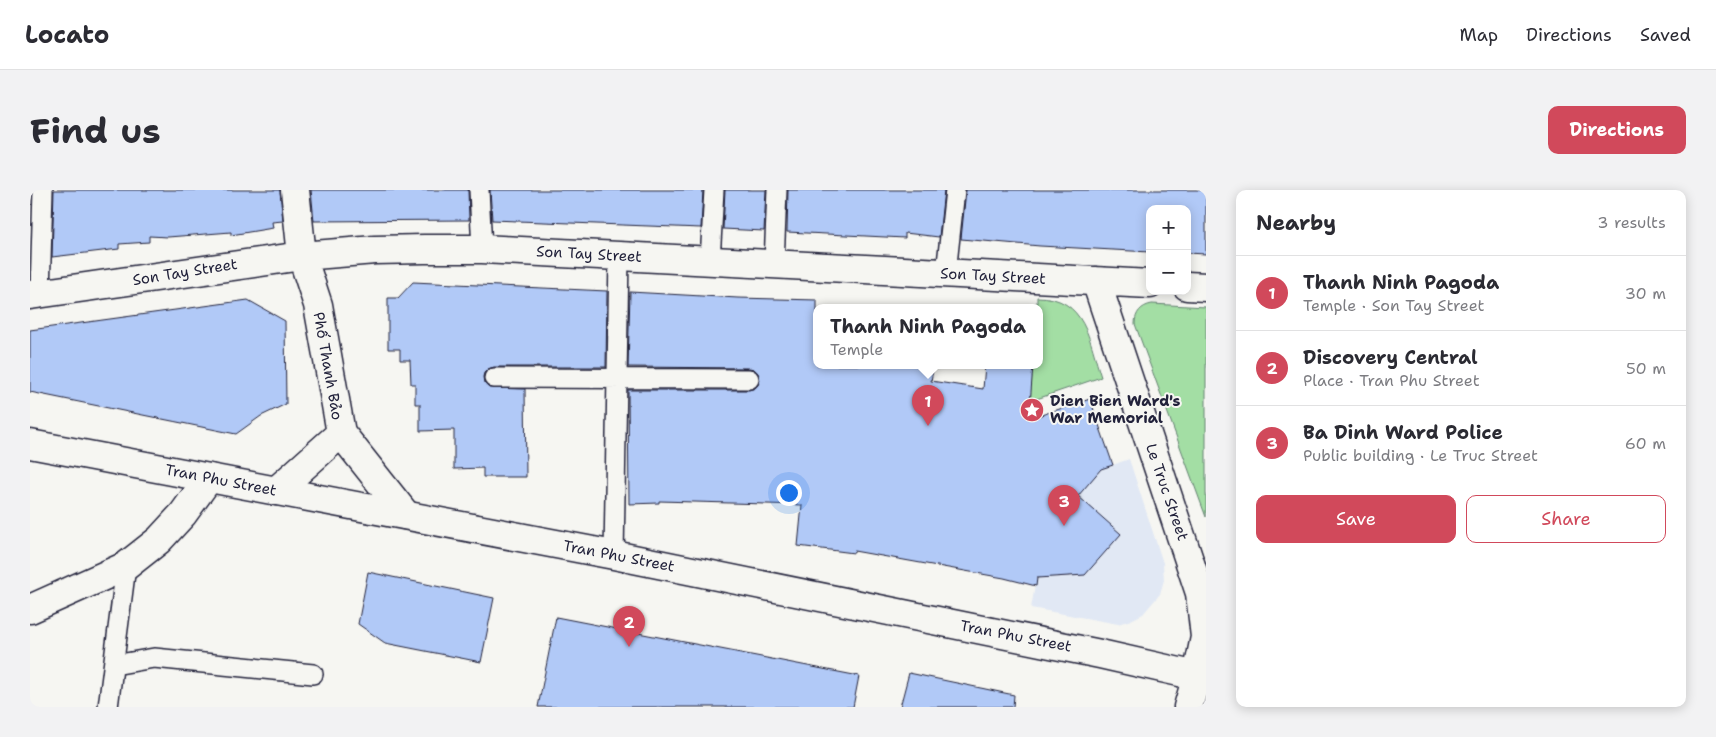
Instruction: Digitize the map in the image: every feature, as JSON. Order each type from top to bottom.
[{"type":"street","name":"Phố Thanh Bảo","points":[[294,190],[302,256],[318,305],[341,433],[406,515]]},
{"type":"street","name":"Son Tay Street","points":[[35,295],[302,256],[375,250],[482,249],[1146,284]]},
{"type":"street","name":"Le Truc Street","points":[[1096,281],[1200,593],[1205,637],[1202,677],[1188,707]]},
{"type":"street","points":[[1191,286],[1206,287]]},
{"type":"street","points":[[276,491],[341,433]]},
{"type":"street","name":"Tran Phu Street","points":[[30,444],[614,555],[1100,654],[1202,677]]},
{"type":"street","points":[[30,609],[126,566],[159,540],[183,514],[209,478]]},
{"type":"lane","points":[[35,295],[43,190]]},
{"type":"lane","points":[[479,190],[482,249]]},
{"type":"lane","points":[[710,261],[714,190]]},
{"type":"lane","points":[[774,264],[777,190]]},
{"type":"lane","points":[[946,273],[955,190]]},
{"type":"lane","points":[[614,555],[619,256]]},
{"type":"lane","points":[[494,378],[749,379]]},
{"type":"lane","points":[[108,707],[126,566]]},
{"type":"lane","points":[[114,665],[154,658],[313,674]]},
{"type":"shaded area","points":[[1129,459],[1163,563],[1164,580],[1160,594],[1143,614],[1118,624],[1031,608],[1038,569],[1083,476]]},
{"type":"green space","points":[[1037,297],[1053,299],[1066,304],[1076,313],[1088,336],[1101,377],[1022,404],[1013,369],[1033,371],[1033,369],[1043,369],[1043,304],[1037,304]]},
{"type":"green space","points":[[1152,304],[1206,307],[1206,517],[1135,324],[1139,311],[1145,306]]},
{"type":"building","points":[[54,190],[280,190],[283,221],[272,222],[273,228],[231,235],[231,232],[168,237],[149,236],[149,242],[119,244],[119,249],[52,257]]},
{"type":"building","points":[[311,190],[468,190],[469,220],[314,221]]},
{"type":"building","points":[[490,190],[703,190],[701,228],[492,220]]},
{"type":"building","points":[[725,190],[766,190],[764,231],[723,229]]},
{"type":"building","points":[[788,190],[944,190],[939,237],[905,233],[905,238],[787,232]]},
{"type":"building","points":[[966,190],[1206,190],[1206,254],[1191,253],[1191,205],[1146,205],[1146,252],[1040,246],[961,239]]},
{"type":"building","points":[[413,282],[607,291],[606,367],[494,367],[484,373],[484,383],[489,388],[525,389],[526,477],[483,477],[483,468],[454,469],[454,430],[420,431],[420,404],[415,404],[415,384],[411,384],[410,360],[400,360],[400,349],[388,349],[388,298],[398,298]]},
{"type":"building","points":[[630,292],[817,300],[817,304],[813,304],[813,369],[933,369],[931,381],[983,389],[985,369],[1033,369],[1029,419],[1090,399],[1113,465],[1101,469],[1078,496],[1121,534],[1085,575],[1037,578],[1036,586],[1004,578],[854,551],[854,553],[798,546],[802,505],[659,501],[659,503],[629,504],[628,390],[749,390],[755,388],[760,380],[758,373],[754,369],[749,368],[628,367]]},
{"type":"building","points":[[248,300],[285,321],[286,404],[261,416],[236,434],[30,392],[30,330]]},
{"type":"building","points":[[368,572],[494,598],[481,662],[385,643],[358,624]]},
{"type":"building","points":[[556,617],[859,676],[853,707],[538,707]]},
{"type":"building","points":[[909,673],[1014,695],[1013,707],[900,707]]},
{"type":"place","name":"Dien Bien Ward's War Memorial","points":[[1032,410]]},
{"type":"place","name":"Thanh Ninh Pagoda","points":[[928,426]]},
{"type":"place","name":"Ba Dinh Ward Police","points":[[1064,526]]},
{"type":"place","name":"Discovery Central","points":[[629,647]]}]
